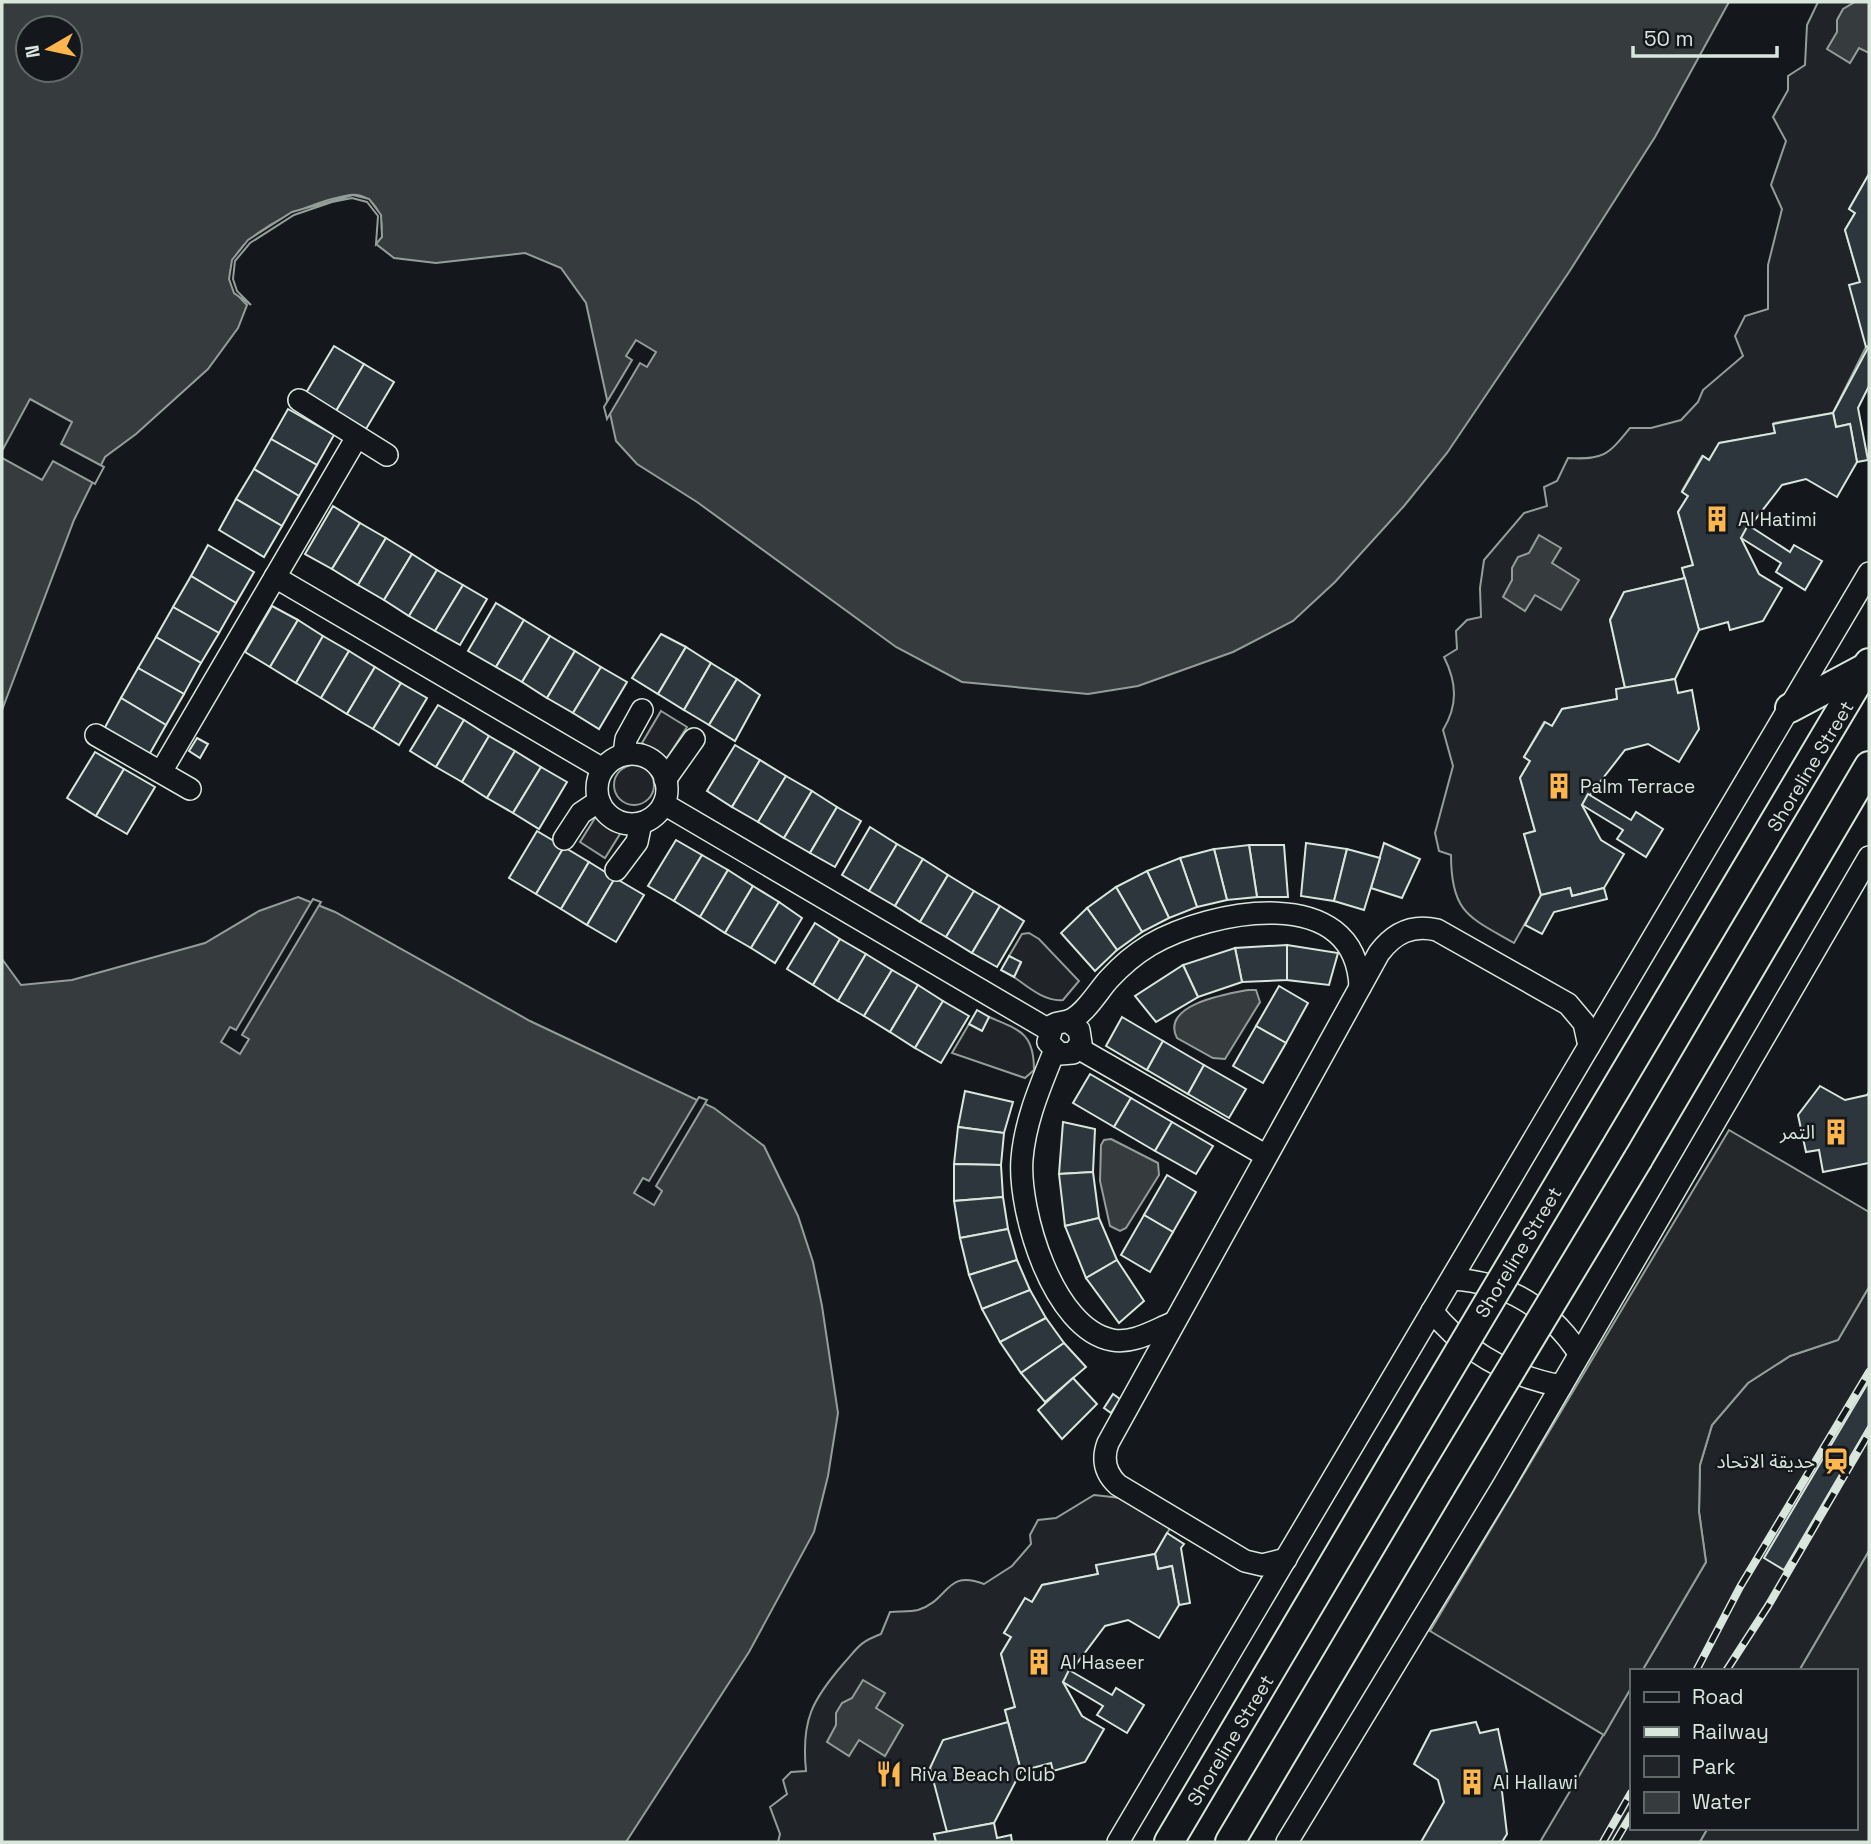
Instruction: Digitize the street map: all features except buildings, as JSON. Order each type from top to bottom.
[{"type":"main road","points":[[1790,708],[1868,665]]},
{"type":"main road","name":"Shoreline Street","points":[[1169,1842],[1868,665]]},
{"type":"main road","points":[[1231,1841],[1869,766]]},
{"type":"street","points":[[299,400],[387,456]]},
{"type":"street","points":[[161,772],[357,437]]},
{"type":"street","points":[[1118,1842],[1869,573]]},
{"type":"street","points":[[275,577],[603,769]]},
{"type":"street","points":[[624,754],[626,739],[642,710]]},
{"type":"street","points":[[96,735],[190,789]]},
{"type":"street","points":[[665,780],[694,739]]},
{"type":"street","points":[[624,754],[649,758],[659,767],[665,780],[664,804],[657,814],[641,823],[625,824],[614,820],[598,801],[597,780],[603,769],[624,754]]},
{"type":"street","points":[[564,839],[581,813],[598,801]]},
{"type":"street","points":[[664,804],[1058,1026],[1079,1030],[1082,1036],[1078,1048],[1067,1055],[1054,1052],[1048,1042],[1058,1026],[1149,946],[1194,925],[1243,914],[1293,915],[1327,925],[1343,939],[1354,956],[1360,987]]},
{"type":"street","points":[[616,870],[637,842],[641,823]]},
{"type":"street","points":[[1287,1842],[1561,1386],[1869,857]]},
{"type":"street","points":[[1286,1559],[1262,1565],[1249,1563],[1123,1489],[1109,1475],[1105,1462],[1108,1443],[1265,1155],[1380,953],[1394,937],[1415,928],[1437,930],[1568,1004],[1584,1023],[1590,1046]]},
{"type":"street","points":[[1078,1048],[1265,1155]]},
{"type":"street","points":[[1054,1052],[1030,1112],[1022,1161],[1025,1210],[1039,1257],[1078,1318],[1101,1337],[1129,1340],[1173,1323]]},
{"type":"street","points":[[1452,1279],[1502,1287],[1525,1298],[1546,1313],[1579,1353]]},
{"type":"street","points":[[1432,1311],[1480,1356],[1519,1376],[1561,1386]]},
{"type":"green space","points":[[1818,2],[1869,2],[1869,174],[1849,209],[1855,213],[1845,230],[1860,282],[1866,347],[1833,413],[1774,423],[1775,433],[1720,443],[1709,460],[1702,456],[1682,491],[1688,496],[1678,512],[1693,565],[1682,568],[1685,578],[1624,592],[1610,620],[1625,688],[1617,699],[1562,709],[1552,726],[1544,722],[1524,757],[1530,761],[1520,778],[1535,831],[1524,834],[1541,895],[1514,943],[1474,919],[1466,911],[1455,890],[1451,855],[1439,851],[1435,833],[1453,766],[1443,730],[1451,712],[1454,694],[1444,657],[1457,649],[1456,631],[1467,620],[1481,617],[1480,588],[1484,560],[1524,513],[1547,506],[1544,487],[1557,481],[1568,458],[1598,457],[1610,450],[1630,428],[1651,428],[1681,420],[1698,402],[1703,390],[1743,356],[1735,336],[1745,316],[1768,309],[1768,265],[1782,209],[1771,185],[1786,141],[1773,117],[1788,90],[1788,76],[1805,65],[1807,25]]},
{"type":"green space","points":[[661,711],[687,727],[667,758],[642,743]]},
{"type":"green space","points":[[634,765],[648,771],[654,785],[648,799],[634,805],[620,799],[614,785],[620,771]]},
{"type":"green space","points":[[600,810],[625,826],[605,858],[580,842]]},
{"type":"green space","points":[[1029,933],[1039,939],[1079,981],[1063,1000],[1043,996],[1014,977],[1021,963],[1009,956],[1022,934]]},
{"type":"green space","points":[[989,1017],[1016,1029],[1028,1040],[1034,1070],[1025,1078],[952,1053],[969,1024],[982,1031]]},
{"type":"green space","points":[[1869,1287],[1869,1551],[1800,1669],[1643,1669],[1706,1562],[1699,1512],[1700,1465],[1712,1425],[1748,1383],[1790,1356],[1838,1340]]},
{"type":"green space","points":[[1094,1495],[1130,1499],[1173,1523],[1155,1554],[1096,1566],[1098,1574],[1042,1585],[1032,1602],[1025,1598],[1004,1633],[1011,1637],[1001,1654],[1015,1707],[1005,1710],[1008,1722],[947,1832],[934,1834],[936,1842],[778,1842],[780,1834],[770,1807],[787,1794],[783,1780],[791,1772],[806,1771],[805,1738],[811,1712],[824,1688],[853,1652],[864,1642],[881,1634],[890,1612],[918,1610],[936,1600],[954,1583],[971,1580],[984,1584],[1012,1566],[1031,1544],[1030,1535],[1038,1520],[1056,1518]]},
{"type":"green space","points":[[1630,1690],[1630,1830],[1707,1830],[1700,1842],[1540,1842]]},
{"type":"shaded area","points":[[1729,1130],[1869,1212],[1869,1287],[1838,1340],[1790,1356],[1748,1383],[1712,1425],[1700,1465],[1699,1512],[1706,1562],[1643,1669],[1630,1669],[1630,1690],[1604,1735],[1430,1631]]},
{"type":"shaded area","points":[[1869,1551],[1869,1842],[1700,1842],[1707,1830],[1857,1830],[1857,1669],[1800,1669]]},
{"type":"water","points":[[2,2],[1729,2],[1655,137],[1569,272],[1447,453],[1404,506],[1335,582],[1293,621],[1233,652],[1138,686],[1088,694],[962,682],[896,647],[697,502],[637,464],[616,441],[586,303],[561,268],[525,253],[436,263],[394,258],[376,244],[382,228],[381,219],[373,204],[359,195],[330,199],[282,218],[242,248],[232,266],[232,285],[247,305],[238,328],[208,369],[136,434],[105,457],[74,520],[2,710]]},
{"type":"water","points":[[1855,2],[1869,2],[1869,53],[1859,48],[1850,63],[1827,49],[1837,32],[1837,20],[1843,9]]},
{"type":"water","points":[[1539,535],[1561,548],[1552,563],[1579,580],[1561,610],[1535,595],[1525,611],[1503,597],[1512,580],[1512,568],[1518,557],[1529,553]]},
{"type":"water","points":[[298,897],[335,912],[530,1021],[714,1108],[764,1146],[798,1216],[813,1262],[822,1306],[838,1413],[828,1476],[814,1532],[749,1652],[626,1842],[2,1842],[2,959],[21,985],[72,980],[205,943],[259,911]]},
{"type":"water","points":[[1256,990],[1260,1002],[1225,1059],[1213,1058],[1177,1038],[1174,1027],[1178,1017],[1186,1009],[1211,998]]},
{"type":"water","points":[[1111,1139],[1158,1163],[1159,1175],[1126,1228],[1120,1231],[1110,1226],[1100,1181],[1101,1145],[1104,1140]]},
{"type":"water","points":[[863,1680],[885,1693],[876,1708],[903,1725],[885,1756],[859,1740],[849,1756],[827,1742],[836,1725],[836,1713],[842,1703],[852,1698]]},
{"type":"pier","points":[[353,195],[369,199],[381,215],[382,237],[376,244],[378,216],[367,202],[352,198],[294,215],[250,243],[235,261],[233,279],[237,291],[251,305],[234,293],[229,279],[232,260],[248,240],[292,212]]},
{"type":"pier","points":[[636,340],[656,352],[647,367],[640,363],[607,419],[604,407],[632,360],[626,356]]},
{"type":"pier","points":[[30,399],[72,422],[61,444],[104,467],[95,484],[53,461],[42,480],[2,458],[2,451]]},
{"type":"pier","points":[[313,899],[321,902],[242,1035],[249,1039],[240,1054],[221,1042],[230,1027],[236,1030]]},
{"type":"pier","points":[[699,1097],[707,1100],[656,1186],[662,1191],[654,1205],[634,1193],[643,1178],[649,1181]]},
{"type":"railway","points":[[1697,1669],[1740,1587],[1869,1372]]},
{"type":"railway","points":[[1727,1669],[1768,1606],[1869,1433]]},
{"type":"railway","points":[[1603,1842],[1630,1795]]},
{"type":"railway","points":[[1615,1842],[1630,1817]]},
{"type":"place","name":"Al Hatimi","points":[[1717,519]]},
{"type":"place","name":"Palm Terrace","points":[[1559,786]]},
{"type":"place","name":"التمر","points":[[1836,1132]]},
{"type":"place","name":"حديقة الاتحاد","points":[[1836,1461]]},
{"type":"place","name":"Al Haseer","points":[[1039,1662]]},
{"type":"place","name":"Riva Beach Club","points":[[889,1774]]},
{"type":"place","name":"Al Hallawi","points":[[1472,1782]]}]
